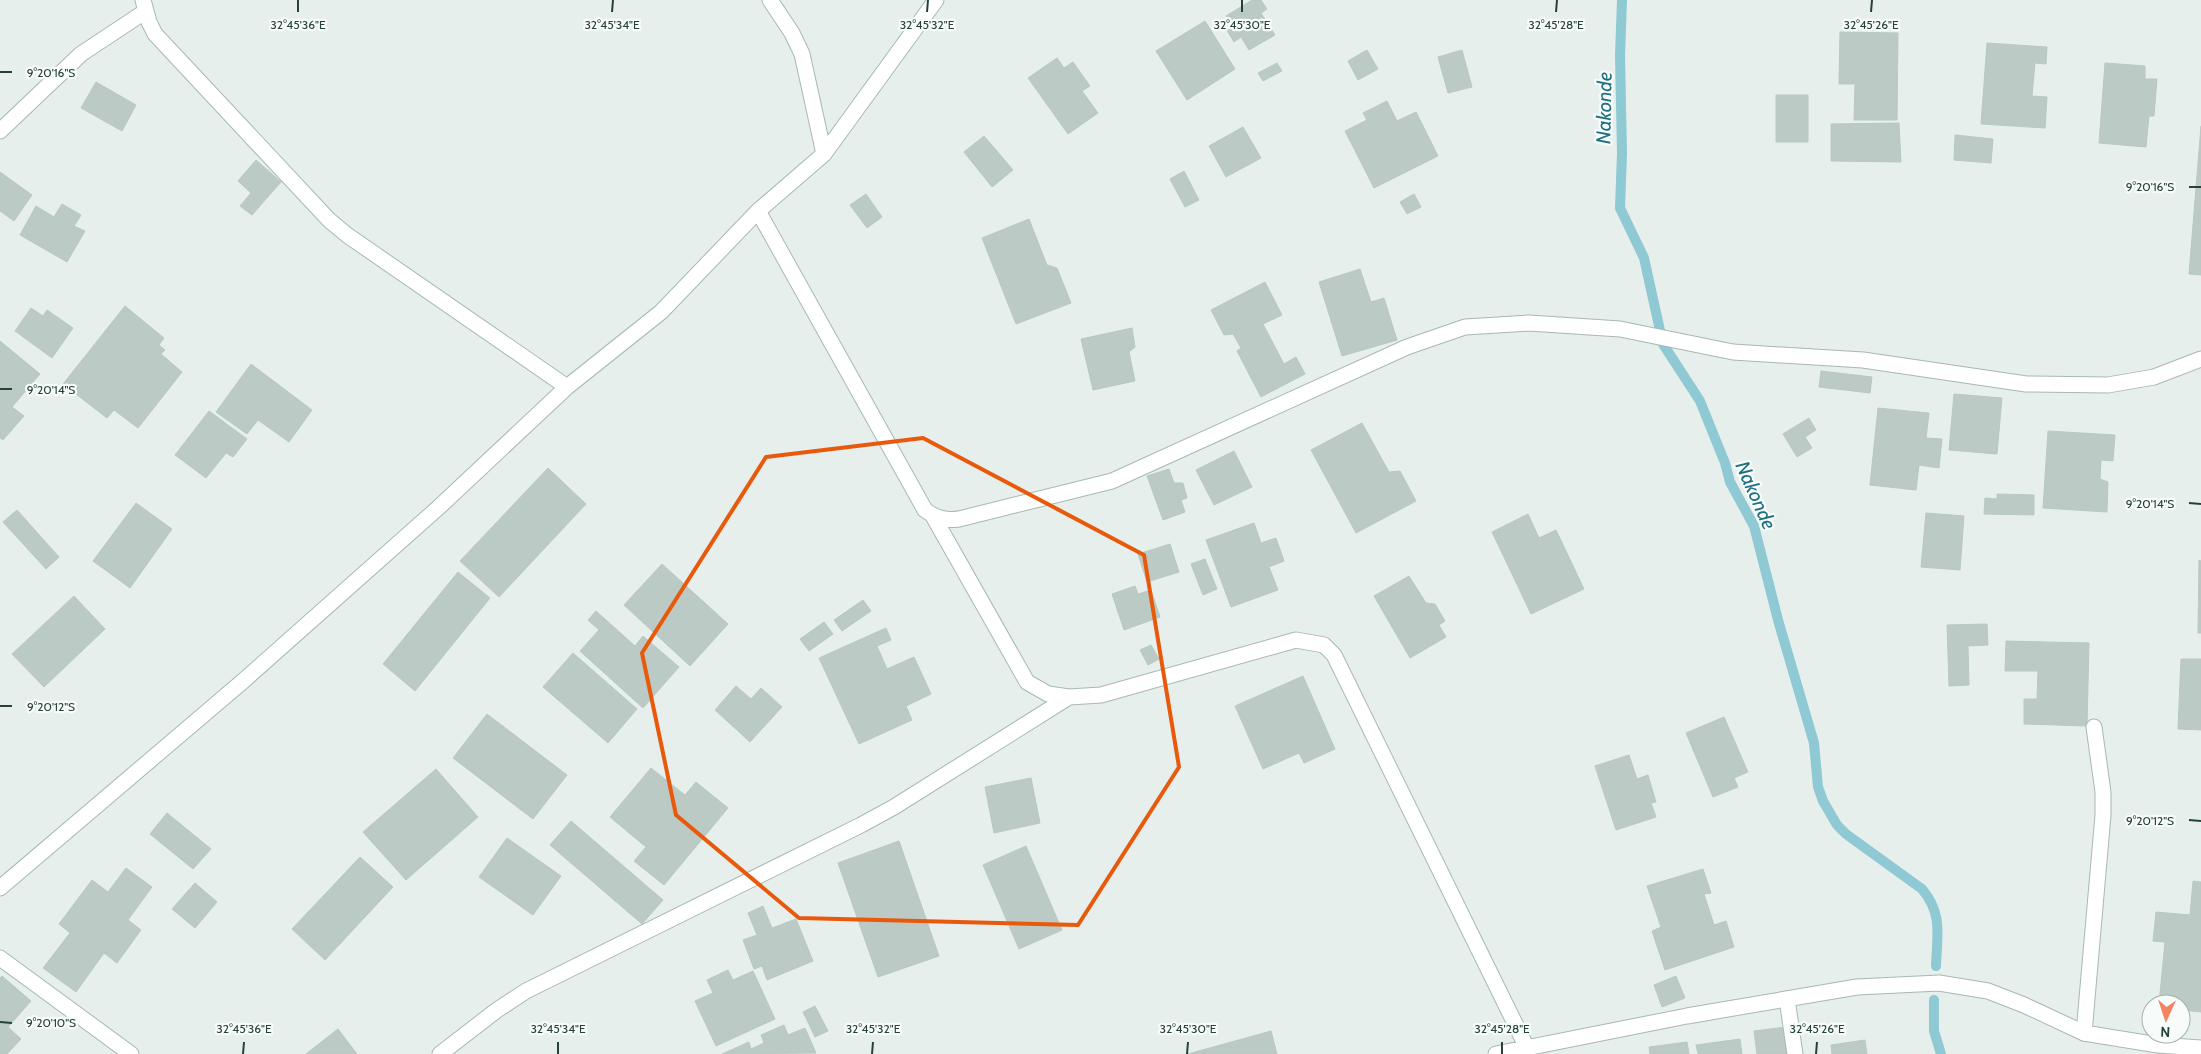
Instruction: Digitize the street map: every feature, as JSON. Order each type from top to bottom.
[{"type":"street","points":[[770,0],[792,33],[802,54],[824,154]]},
{"type":"street","points":[[0,888],[242,682],[438,508],[567,387],[661,312],[758,211],[824,154],[936,0]]},
{"type":"street","points":[[0,131],[81,54],[144,5],[155,34],[329,220],[347,235],[567,387]]},
{"type":"street","points":[[758,211],[925,510],[933,516],[946,520],[959,520],[1112,481],[1407,347],[1465,327],[1529,323],[1620,329],[1733,352],[1863,360],[2026,384],[2108,385],[2154,377],[2201,359]]},
{"type":"street","points":[[933,516],[1027,682],[1048,694],[1069,698],[1101,695],[1296,640],[1324,645],[1334,655],[1528,1048]]},
{"type":"street","points":[[440,1054],[497,1010],[526,991],[861,825],[894,807],[1069,698]]},
{"type":"street","points":[[2084,1033],[2103,815],[2103,792],[2094,727]]},
{"type":"street","points":[[0,958],[131,1054]]},
{"type":"street","points":[[1496,1054],[1687,1016],[1857,987],[1939,983],[1988,991],[2024,1005],[2084,1033],[2158,1045],[2201,1048]]},
{"type":"street","points":[[1787,999],[1795,1054]]},
{"type":"highlighted area","points":[[923,438],[1144,555],[1179,767],[1078,925],[799,918],[676,815],[642,653],[766,457]]},
{"type":"building","points":[[1252,0],[1261,0],[1267,9],[1261,13],[1275,35],[1249,50],[1241,37],[1234,42],[1226,29],[1232,25],[1226,16]]},
{"type":"building","points":[[1205,21],[1235,69],[1187,100],[1156,51]]},
{"type":"building","points":[[1840,32],[1898,33],[1897,120],[1854,120],[1855,84],[1839,84]]},
{"type":"building","points":[[1987,43],[2047,47],[2046,64],[2035,63],[2032,96],[2047,97],[2045,128],[1981,124]]},
{"type":"building","points":[[1367,50],[1378,69],[1358,80],[1348,61]]},
{"type":"building","points":[[1462,50],[1472,87],[1448,93],[1438,57]]},
{"type":"building","points":[[1057,58],[1064,68],[1073,62],[1090,86],[1082,91],[1098,113],[1068,134],[1028,78]]},
{"type":"building","points":[[1277,63],[1282,71],[1263,81],[1258,73]]},
{"type":"building","points":[[2105,63],[2145,66],[2145,79],[2157,79],[2154,116],[2149,116],[2146,147],[2099,143]]},
{"type":"building","points":[[96,82],[136,105],[122,131],[81,108]]},
{"type":"building","points":[[1776,95],[1808,95],[1808,142],[1776,142]]},
{"type":"building","points":[[1387,101],[1397,121],[1416,112],[1438,156],[1374,188],[1345,131],[1367,120],[1363,113]]},
{"type":"building","points":[[1899,123],[1901,162],[1831,161],[1831,124]]},
{"type":"building","points":[[2201,126],[2201,275],[2189,274]]},
{"type":"building","points":[[1243,127],[1261,158],[1226,177],[1209,146]]},
{"type":"building","points":[[1955,135],[1993,139],[1991,163],[1954,160]]},
{"type":"building","points":[[984,136],[1013,170],[992,187],[964,152]]},
{"type":"building","points":[[256,160],[281,182],[252,215],[240,206],[251,193],[238,181]]},
{"type":"building","points":[[1184,171],[1199,200],[1185,207],[1170,179]]},
{"type":"building","points":[[0,172],[32,195],[14,221],[0,211]]},
{"type":"building","points":[[866,194],[882,217],[867,228],[850,205]]},
{"type":"building","points":[[1414,194],[1421,207],[1407,214],[1400,202]]},
{"type":"building","points":[[62,204],[81,215],[74,226],[85,231],[67,262],[20,235],[36,206],[54,217]]},
{"type":"building","points":[[1029,219],[1047,265],[1057,268],[1071,303],[1016,324],[982,238]]},
{"type":"building","points":[[1360,269],[1371,302],[1384,298],[1397,340],[1342,356],[1319,282]]},
{"type":"building","points":[[1265,282],[1282,315],[1263,324],[1284,364],[1296,357],[1305,374],[1261,397],[1237,351],[1241,348],[1233,334],[1224,335],[1211,310]]},
{"type":"building","points":[[125,306],[164,338],[159,345],[165,350],[161,354],[182,372],[138,428],[114,410],[107,418],[63,384]]},
{"type":"building","points":[[31,308],[43,316],[47,310],[73,328],[52,358],[15,331]]},
{"type":"building","points":[[1132,328],[1135,347],[1129,352],[1135,381],[1093,390],[1081,339]]},
{"type":"building","points":[[0,341],[40,374],[12,407],[24,416],[3,440],[0,438]]},
{"type":"building","points":[[251,364],[312,410],[289,442],[258,420],[247,434],[216,412]]},
{"type":"building","points":[[1821,371],[1872,377],[1870,393],[1819,387]]},
{"type":"building","points":[[1954,394],[2002,398],[1997,454],[1949,450]]},
{"type":"building","points":[[1878,408],[1929,413],[1926,438],[1942,439],[1939,468],[1919,465],[1916,490],[1870,485]]},
{"type":"building","points":[[209,411],[247,439],[233,457],[226,453],[206,478],[175,455]]},
{"type":"building","points":[[1809,418],[1816,430],[1805,437],[1812,448],[1797,457],[1783,434]]},
{"type":"building","points":[[1362,423],[1389,472],[1400,471],[1416,501],[1356,533],[1311,450]]},
{"type":"building","points":[[2048,431],[2115,435],[2113,461],[2101,460],[2100,479],[2108,482],[2107,512],[2043,508]]},
{"type":"building","points":[[1234,451],[1252,487],[1214,505],[1196,470]]},
{"type":"building","points":[[548,468],[586,504],[499,597],[460,561]]},
{"type":"building","points":[[1169,469],[1174,483],[1183,483],[1187,498],[1181,500],[1185,512],[1163,520],[1147,476]]},
{"type":"building","points":[[1997,494],[2034,495],[2034,515],[1984,514],[1985,498],[1997,499]]},
{"type":"building","points":[[136,503],[172,529],[130,588],[93,561]]},
{"type":"building","points":[[17,510],[59,557],[46,569],[3,522]]},
{"type":"building","points":[[1926,513],[1964,516],[1960,570],[1921,567]]},
{"type":"building","points":[[1528,514],[1539,538],[1556,530],[1584,589],[1531,614],[1492,532]]},
{"type":"building","points":[[1254,523],[1261,543],[1276,538],[1284,561],[1269,567],[1278,590],[1231,607],[1206,540]]},
{"type":"building","points":[[1170,544],[1179,572],[1147,582],[1138,554]]},
{"type":"building","points":[[1205,559],[1217,589],[1203,595],[1191,564]]},
{"type":"building","points":[[2199,560],[2201,561],[2201,633],[2198,633]]},
{"type":"building","points":[[662,564],[728,624],[690,666],[624,605]]},
{"type":"building","points":[[458,572],[490,598],[415,691],[383,664]]},
{"type":"building","points":[[1409,576],[1426,603],[1435,604],[1445,621],[1439,625],[1446,637],[1410,658],[1374,596]]},
{"type":"building","points":[[1135,586],[1138,594],[1151,590],[1160,617],[1124,630],[1112,594]]},
{"type":"building","points":[[74,596],[105,629],[44,687],[12,654]]},
{"type":"building","points":[[863,600],[871,611],[842,631],[834,620]]},
{"type":"building","points":[[596,611],[635,646],[643,636],[679,667],[643,708],[580,651],[599,630],[588,620]]},
{"type":"building","points":[[824,622],[833,634],[809,651],[800,639]]},
{"type":"building","points":[[1987,624],[1988,645],[1968,646],[1969,685],[1949,686],[1947,625]]},
{"type":"building","points":[[886,628],[891,640],[877,646],[887,669],[914,657],[931,694],[906,706],[912,720],[859,744],[819,658]]},
{"type":"building","points":[[2006,641],[2089,643],[2087,726],[2024,724],[2024,699],[2037,699],[2038,671],[2005,671]]},
{"type":"building","points":[[1151,645],[1159,659],[1148,665],[1140,650]]},
{"type":"building","points":[[573,653],[637,709],[608,743],[543,687]]},
{"type":"building","points":[[2181,659],[2201,659],[2201,730],[2178,729]]},
{"type":"building","points":[[1303,676],[1335,749],[1304,763],[1299,753],[1263,769],[1235,706]]},
{"type":"building","points":[[736,686],[751,699],[761,688],[782,707],[750,742],[715,710]]},
{"type":"building","points":[[487,714],[567,775],[533,819],[453,758]]},
{"type":"building","points":[[1724,717],[1748,772],[1734,778],[1738,787],[1713,797],[1686,733]]},
{"type":"building","points":[[1629,755],[1637,779],[1648,775],[1656,802],[1651,803],[1656,817],[1616,830],[1595,766]]},
{"type":"building","points":[[651,768],[685,795],[696,782],[728,808],[664,885],[634,861],[646,847],[610,817]]},
{"type":"building","points":[[436,769],[478,817],[406,880],[363,832]]},
{"type":"building","points":[[1031,778],[1040,823],[994,833],[985,787]]},
{"type":"building","points":[[167,813],[211,849],[193,869],[150,834]]},
{"type":"building","points":[[571,821],[663,900],[642,924],[550,845]]},
{"type":"building","points":[[507,838],[561,876],[533,915],[479,877]]},
{"type":"building","points":[[899,841],[939,956],[878,977],[838,863]]},
{"type":"building","points":[[1026,846],[1062,930],[1019,949],[983,865]]},
{"type":"building","points":[[360,857],[393,887],[325,960],[292,929]]},
{"type":"building","points":[[126,868],[152,887],[128,920],[141,930],[117,963],[104,953],[76,992],[43,968],[70,933],[59,924],[92,880],[108,892]]},
{"type":"building","points":[[1703,869],[1711,893],[1704,894],[1714,925],[1726,921],[1734,947],[1665,970],[1652,931],[1661,927],[1647,886]]},
{"type":"building","points":[[2193,881],[2201,882],[2201,1012],[2191,1011],[2191,994],[2160,994],[2165,942],[2153,941],[2156,912],[2190,915]]},
{"type":"building","points":[[195,883],[217,902],[195,928],[172,909]]},
{"type":"building","points":[[763,906],[772,928],[796,919],[813,961],[767,980],[762,966],[754,969],[743,940],[757,935],[748,913]]},
{"type":"building","points":[[728,970],[733,980],[753,971],[775,1019],[716,1046],[695,1001],[713,993],[707,980]]},
{"type":"building","points":[[2,976],[31,1001],[8,1027],[21,1039],[7,1054],[0,1054],[0,978]]},
{"type":"building","points":[[1676,976],[1685,998],[1662,1007],[1654,985]]},
{"type":"building","points":[[815,1006],[828,1031],[815,1037],[803,1012]]},
{"type":"building","points":[[784,1025],[788,1035],[805,1028],[816,1053],[722,1054],[749,1042],[751,1049],[764,1043],[761,1035]]},
{"type":"building","points":[[1794,1026],[1797,1054],[1757,1054],[1754,1031]]},
{"type":"building","points":[[338,1029],[357,1054],[306,1054]]},
{"type":"building","points":[[1271,1031],[1277,1054],[1188,1054]]},
{"type":"building","points":[[1740,1039],[1742,1054],[1698,1054],[1696,1045]]},
{"type":"building","points":[[1865,1040],[1867,1054],[1832,1054],[1831,1045]]},
{"type":"building","points":[[1687,1042],[1689,1054],[1650,1054],[1649,1047]]},
{"type":"waterway","name":"Nakonde","points":[[1622,0],[1620,208],[1644,258],[1663,344],[1700,401],[1725,463],[1730,482],[1754,526],[1778,620],[1814,743],[1818,787],[1823,801],[1837,825],[1846,834],[1922,889],[1929,898],[1936,916],[1937,925],[1936,966]]},
{"type":"waterway","name":"Nakonde","points":[[1934,1000],[1934,1031],[1941,1054]]}]
